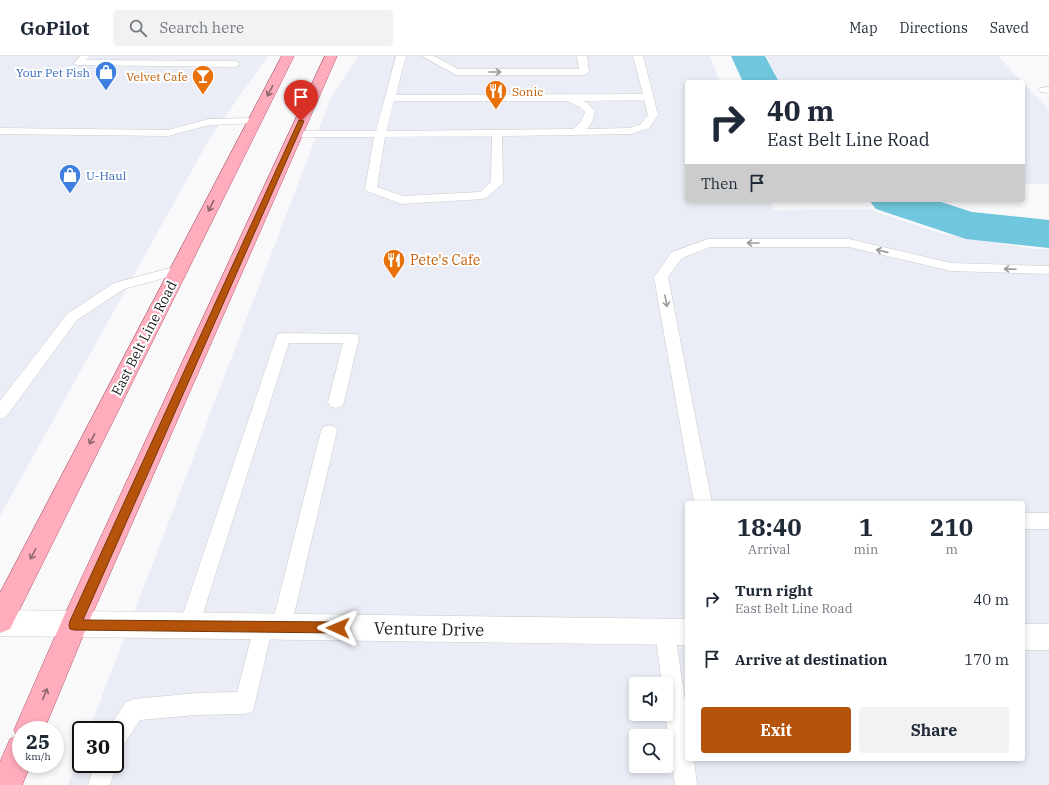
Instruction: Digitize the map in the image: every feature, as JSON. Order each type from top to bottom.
[{"type":"main road","name":"East Belt Line Road","points":[[0,620],[288,56]]},
{"type":"main road","points":[[33,721],[74,625],[331,56]]},
{"type":"main road","points":[[6,785],[12,771]]},
{"type":"street","name":"Venture Drive","points":[[0,623],[676,632]]},
{"type":"street","points":[[1025,637],[1049,637]]},
{"type":"lane","points":[[85,56],[79,63],[235,64]]},
{"type":"lane","points":[[401,56],[380,134],[371,189],[402,200],[483,195],[496,183],[497,133]]},
{"type":"lane","points":[[426,56],[456,72],[584,72],[582,56]]},
{"type":"lane","points":[[295,134],[631,131],[645,126],[653,115],[638,56]]},
{"type":"lane","points":[[390,98],[648,97]]},
{"type":"lane","points":[[570,98],[584,105],[590,112],[588,122],[584,128],[575,132]]},
{"type":"lane","points":[[0,131],[168,133],[209,122],[254,121]]},
{"type":"lane","points":[[703,501],[661,277],[677,255],[708,243],[849,243],[952,267],[1049,270]]},
{"type":"lane","points":[[0,413],[72,317],[119,286],[178,270]]},
{"type":"lane","points":[[189,626],[283,338],[352,338],[336,402]]},
{"type":"lane","points":[[124,725],[134,710],[196,704],[246,703],[272,627],[329,431]]},
{"type":"lane","points":[[1025,520],[1049,521]]},
{"type":"lane","points":[[676,632],[686,785]]},
{"type":"lane","points":[[99,785],[103,773]]},
{"type":"shaded area","points":[[0,56],[268,56],[210,138],[0,516]]},
{"type":"shaded area","points":[[359,56],[710,56],[719,80],[685,80],[685,202],[771,202],[774,210],[868,209],[943,234],[1034,249],[1049,249],[1049,785],[68,785],[72,773],[124,773],[124,721],[92,721],[332,95]]},
{"type":"shaded area","points":[[766,56],[998,56],[1020,80],[778,80]]},
{"type":"shaded area","points":[[1025,85],[1049,110],[1049,184],[1025,184]]},
{"type":"waterway","points":[[748,56],[760,80]]},
{"type":"waterway","points":[[897,202],[966,225],[1049,234]]},
{"type":"place","name":"Your Pet Fish","points":[[106,92]]},
{"type":"place","name":"Velvet Cafe","points":[[203,96]]},
{"type":"place","name":"Sonic","points":[[496,110]]},
{"type":"place","name":"U-Haul","points":[[70,194]]},
{"type":"place","name":"Pete's Cafe","points":[[394,280]]},
{"type":"route","points":[[301,121],[74,625],[338,628]]}]
